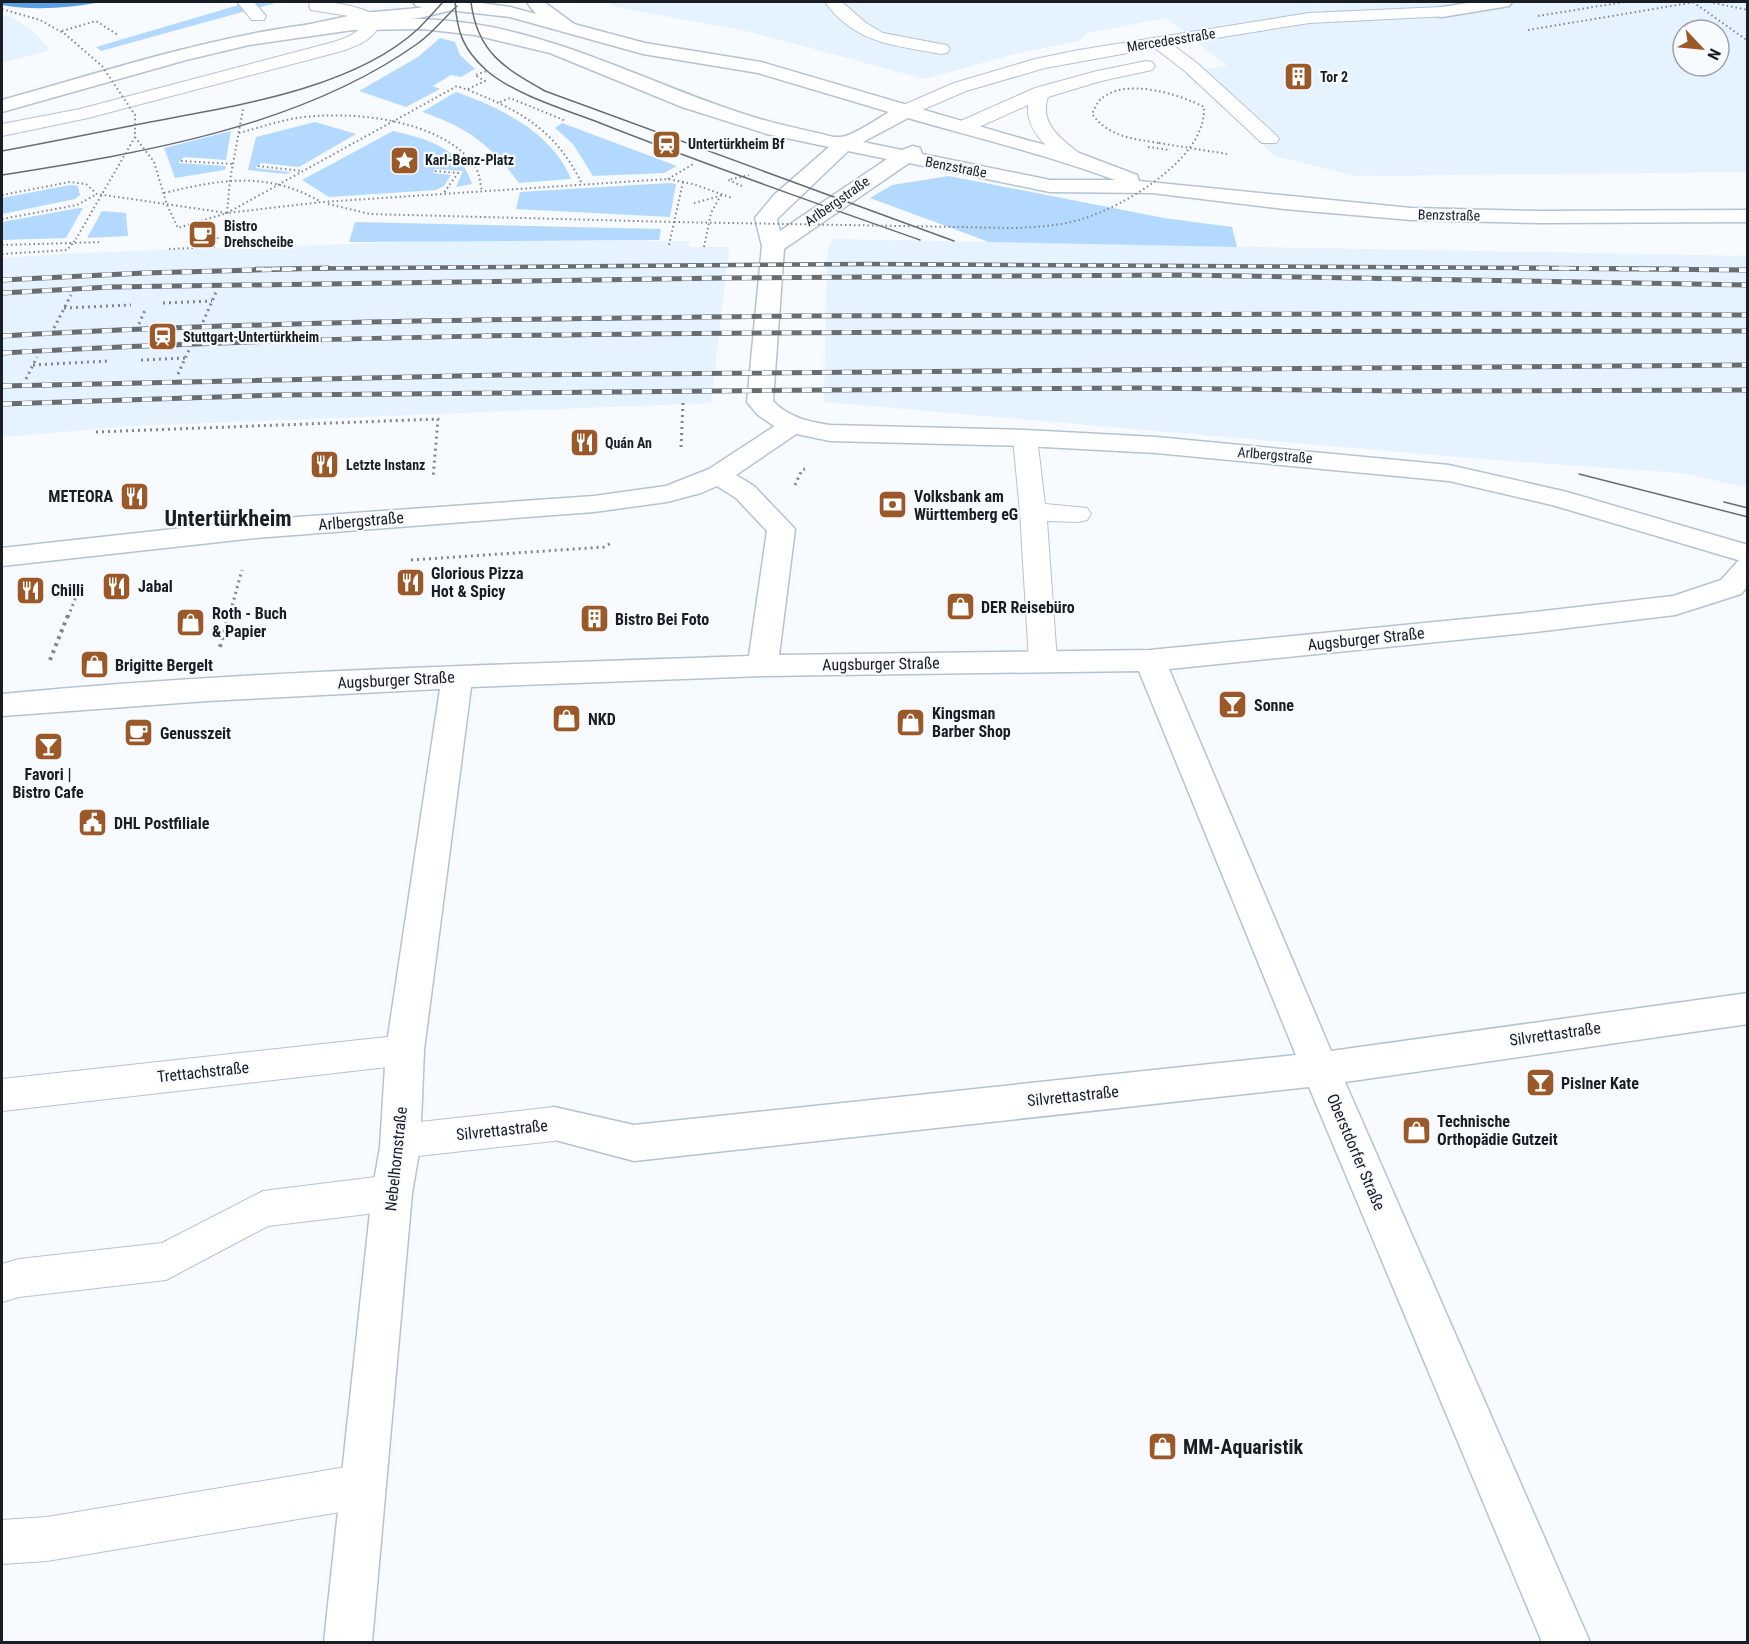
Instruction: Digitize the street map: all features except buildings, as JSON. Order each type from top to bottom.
[{"type":"main road","points":[[535,2],[545,12],[568,26]]},
{"type":"main road","name":"Mercedesstraße","points":[[1450,7],[1503,2]]},
{"type":"main road","points":[[2,106],[209,49],[298,32],[372,14],[423,5],[460,3],[568,26],[644,48],[761,68],[908,110]]},
{"type":"main road","points":[[296,9],[323,4],[423,24],[475,30]]},
{"type":"main road","points":[[423,5],[445,20],[475,30],[556,49],[689,103],[774,130],[843,145],[908,110]]},
{"type":"main road","points":[[236,22],[267,15]]},
{"type":"main road","name":"Benzstraße","points":[[908,110],[1072,157],[1152,187]]},
{"type":"main road","name":"Benzstraße","points":[[902,157],[963,127]]},
{"type":"main road","name":"Benzstraße","points":[[843,145],[1050,186],[1152,187],[1284,203],[1411,214],[1540,217],[1748,216]]},
{"type":"main road","name":"Arlbergstraße","points":[[843,145],[766,218],[773,246],[760,402],[776,416],[793,425],[807,431],[830,433],[1025,438],[1156,445],[1449,473],[1558,498],[1748,554]]},
{"type":"main road","name":"Arlbergstraße","points":[[773,246],[902,157]]},
{"type":"main road","name":"Arlbergstraße","points":[[2,557],[255,530],[604,503],[667,494],[718,476],[793,425]]},
{"type":"main road","points":[[718,476],[745,492],[781,529],[763,666]]},
{"type":"main road","name":"Augsburger Straße","points":[[2,705],[207,690],[457,677],[763,666],[1150,660],[1523,624],[1675,605],[1731,587],[1748,568]]},
{"type":"main road","name":"Oberstdorfer Straße","points":[[1150,660],[1320,1069],[1566,1642]]},
{"type":"main road","name":"Nebelhornstraße","points":[[348,1642],[392,1193],[400,1147],[405,1050],[457,677]]},
{"type":"main road","name":"Silvrettastraße","points":[[554,1124],[634,1143],[1320,1069],[1748,1008]]},
{"type":"lane","points":[[245,2],[267,15]]},
{"type":"lane","points":[[832,2],[860,27],[878,37],[941,49]]},
{"type":"lane","name":"Mercedesstraße","points":[[1335,34],[1450,7]]},
{"type":"lane","name":"Mercedesstraße","points":[[908,110],[960,87],[1015,69],[1051,61],[1309,18],[1450,7]]},
{"type":"lane","points":[[2,130],[81,114],[336,47],[364,35],[372,14]]},
{"type":"lane","points":[[1158,42],[1181,59],[1269,139]]},
{"type":"lane","name":"Mercedesstraße","points":[[963,127],[1041,92],[1088,77],[1203,56]]},
{"type":"lane","points":[[1041,92],[1036,102],[1036,117],[1046,136],[1072,157]]},
{"type":"lane","points":[[1025,438],[1033,512],[1043,662]]},
{"type":"lane","points":[[1033,512],[1078,514]]},
{"type":"lane","name":"Trettachstraße","points":[[2,1095],[405,1050]]},
{"type":"lane","name":"Silvrettastraße","points":[[400,1147],[411,1140],[554,1124]]},
{"type":"lane","points":[[2,1283],[19,1278],[166,1261],[263,1209],[392,1193]]},
{"type":"lane","points":[[2,1542],[47,1539],[364,1486]]},
{"type":"path","points":[[1525,31],[1694,2],[1748,41]]},
{"type":"path","points":[[1709,2],[1748,10]]},
{"type":"path","points":[[2,9],[40,20],[62,31],[102,66],[135,115],[135,136],[76,239],[67,250],[2,254]]},
{"type":"path","points":[[62,31],[93,22],[101,24],[118,35]]},
{"type":"path","points":[[2,195],[70,182],[86,184],[97,194],[227,213],[457,86],[500,102],[524,115],[544,130],[561,146],[574,164],[582,184]]},
{"type":"path","points":[[164,193],[196,184],[230,180],[281,183],[305,190],[322,202],[370,214],[1014,228],[1057,226],[1106,211],[1168,171],[1188,149],[1193,141],[1199,133],[1204,120],[1204,107],[1188,98],[1169,92],[1135,89],[1106,96],[1095,104],[1092,114],[1098,125],[1107,131],[1126,137],[1182,147],[1194,148],[1229,154]]},
{"type":"path","points":[[500,102],[510,98],[566,121]]},
{"type":"path","points":[[227,213],[230,180],[239,134],[305,117],[360,117],[392,121],[430,132],[458,147],[476,167],[483,192]]},
{"type":"path","points":[[135,136],[154,162],[167,205],[178,228],[227,213],[322,202],[582,184],[668,179],[721,195]]},
{"type":"path","points":[[181,161],[233,164]]},
{"type":"path","points":[[668,179],[695,163]]},
{"type":"path","points":[[258,166],[302,171]]},
{"type":"path","points":[[435,171],[458,173],[443,194]]},
{"type":"path","points":[[669,245],[683,182]]},
{"type":"path","points":[[2,219],[77,205],[97,194]]},
{"type":"path","points":[[694,203],[721,195]]},
{"type":"path","points":[[704,247],[711,213],[721,195]]},
{"type":"path","points":[[169,249],[214,247],[218,237],[192,238]]},
{"type":"path","points":[[2,245],[102,242]]},
{"type":"path","points":[[203,322],[217,290]]},
{"type":"path","points":[[54,328],[71,295]]},
{"type":"path","points":[[163,303],[212,302]]},
{"type":"path","points":[[64,308],[131,305]]},
{"type":"path","points":[[139,324],[145,310]]},
{"type":"path","points":[[178,374],[189,350]]},
{"type":"path","points":[[26,379],[37,357]]},
{"type":"path","points":[[141,360],[186,358]]},
{"type":"path","points":[[33,365],[108,361]]},
{"type":"path","points":[[96,432],[438,419],[430,515]]},
{"type":"path","points":[[207,690],[255,530]]},
{"type":"path","points":[[33,702],[97,547]]},
{"type":"shaded area","points":[[249,2],[279,2],[101,51],[96,47]]},
{"type":"shaded area","points":[[608,2],[1747,2],[1747,172],[1356,176],[1275,156],[1184,73],[1227,66],[1166,18],[1087,33],[1079,41],[1014,54],[925,79],[751,32],[616,7]]},
{"type":"shaded area","points":[[2,15],[12,17],[32,30],[50,50],[2,63]]},
{"type":"shaded area","points":[[440,38],[455,42],[460,55],[475,69],[461,77],[451,75],[433,86],[440,89],[406,107],[359,91],[418,57]]},
{"type":"shaded area","points":[[456,92],[507,114],[538,135],[562,162],[571,179],[519,183],[498,158],[477,139],[452,124],[422,112]]},
{"type":"shaded area","points":[[315,122],[356,134],[299,167],[261,163],[255,168],[291,172],[286,174],[248,170],[256,137]]},
{"type":"shaded area","points":[[562,123],[677,166],[664,173],[593,176],[573,144],[555,128]]},
{"type":"shaded area","points":[[231,131],[226,160],[184,157],[178,163],[226,166],[225,170],[175,178],[164,148]]},
{"type":"shaded area","points":[[393,131],[441,147],[460,162],[472,184],[456,187],[463,171],[435,169],[433,173],[451,175],[444,186],[436,190],[329,197],[302,180]]},
{"type":"shaded area","points":[[949,176],[1164,218],[1232,227],[1237,247],[989,242],[870,198],[892,185]]},
{"type":"shaded area","points":[[676,184],[670,217],[516,209],[520,192]]},
{"type":"shaded area","points":[[70,185],[78,186],[80,195],[75,199],[2,214],[2,198]]},
{"type":"shaded area","points":[[83,208],[66,238],[2,240],[2,222]]},
{"type":"shaded area","points":[[102,211],[126,213],[128,236],[87,238]]},
{"type":"shaded area","points":[[355,222],[661,229],[659,240],[349,242]]},
{"type":"shaded area","points":[[833,239],[1747,256],[1747,487],[1681,473],[1469,458],[824,402],[827,263],[828,247]]},
{"type":"shaded area","points":[[438,241],[690,241],[689,247],[729,247],[711,403],[132,426],[2,437],[2,258],[78,253]]},
{"type":"water","points":[[2,2],[102,2],[39,8],[14,7],[2,5]]},
{"type":"tram line","points":[[2,151],[218,109],[327,81],[361,67],[391,50],[418,29],[443,2]]},
{"type":"tram line","points":[[455,2],[456,8]]},
{"type":"tram line","points":[[471,2],[479,34],[495,57],[505,66],[545,91],[954,241]]},
{"type":"tram line","points":[[2,175],[164,146],[271,116],[371,73],[422,40],[456,8]]},
{"type":"tram line","points":[[456,8],[460,31],[472,55],[486,70],[510,87],[540,101],[680,154],[920,240]]},
{"type":"tram line","points":[[1579,474],[1748,517]]},
{"type":"tram line","points":[[1724,502],[1748,508]]},
{"type":"railway","points":[[306,269],[866,264],[1689,269]]},
{"type":"railway","points":[[306,269],[328,268]]},
{"type":"railway","points":[[1519,268],[1748,270]]},
{"type":"railway","points":[[256,269],[306,269]]},
{"type":"railway","points":[[2,280],[306,269]]},
{"type":"railway","points":[[2,293],[110,287],[724,278],[1180,275],[1748,285]]},
{"type":"railway","points":[[2,336],[298,324],[594,318],[1150,314],[1748,315]]},
{"type":"railway","points":[[2,353],[239,342],[594,334],[1748,331]]},
{"type":"railway","points":[[2,386],[502,375],[1748,365]]},
{"type":"railway","points":[[2,404],[279,395],[824,390],[1139,388],[1407,391],[1748,390]]},
{"type":"place","name":"Tor 2","points":[[1299,77]]},
{"type":"place","name":"Untertürkheim Bf","points":[[667,144]]},
{"type":"place","name":"Karl-Benz-Platz","points":[[404,160]]},
{"type":"place","name":"Bistro Drehscheibe","points":[[203,234]]},
{"type":"place","name":"Stuttgart-Untertürkheim","points":[[162,337]]},
{"type":"place","name":"Quán An","points":[[584,443]]},
{"type":"place","name":"Letzte Instanz","points":[[325,465]]},
{"type":"place","name":"METEORA","points":[[134,496]]},
{"type":"place","name":"Volksbank am Württemberg eG","points":[[893,505]]},
{"type":"place","name":"Glorious Pizza Hot & Spicy","points":[[410,582]]},
{"type":"place","name":"Jabal","points":[[117,586]]},
{"type":"place","name":"Chilli","points":[[30,590]]},
{"type":"place","name":"DER Reisebüro","points":[[960,607]]},
{"type":"place","name":"Bistro Bei Foto","points":[[594,619]]},
{"type":"place","name":"Roth - Buch & Papier","points":[[191,622]]},
{"type":"place","name":"Brigitte Bergelt","points":[[94,665]]},
{"type":"place","name":"Sonne","points":[[1233,705]]},
{"type":"place","name":"NKD","points":[[567,719]]},
{"type":"place","name":"Kingsman Barber Shop","points":[[911,722]]},
{"type":"place","name":"Genusszeit","points":[[139,733]]},
{"type":"place","name":"Favori | Bistro Cafe","points":[[48,746]]},
{"type":"place","name":"DHL Postfiliale","points":[[93,823]]},
{"type":"place","name":"Pislner Kate","points":[[1540,1083]]},
{"type":"place","name":"Technische Orthopädie Gutzeit","points":[[1416,1130]]},
{"type":"place","name":"MM-Aquaristik","points":[[1162,1447]]},
{"type":"district","name":"Untertürkheim","points":[[228,518]]}]
